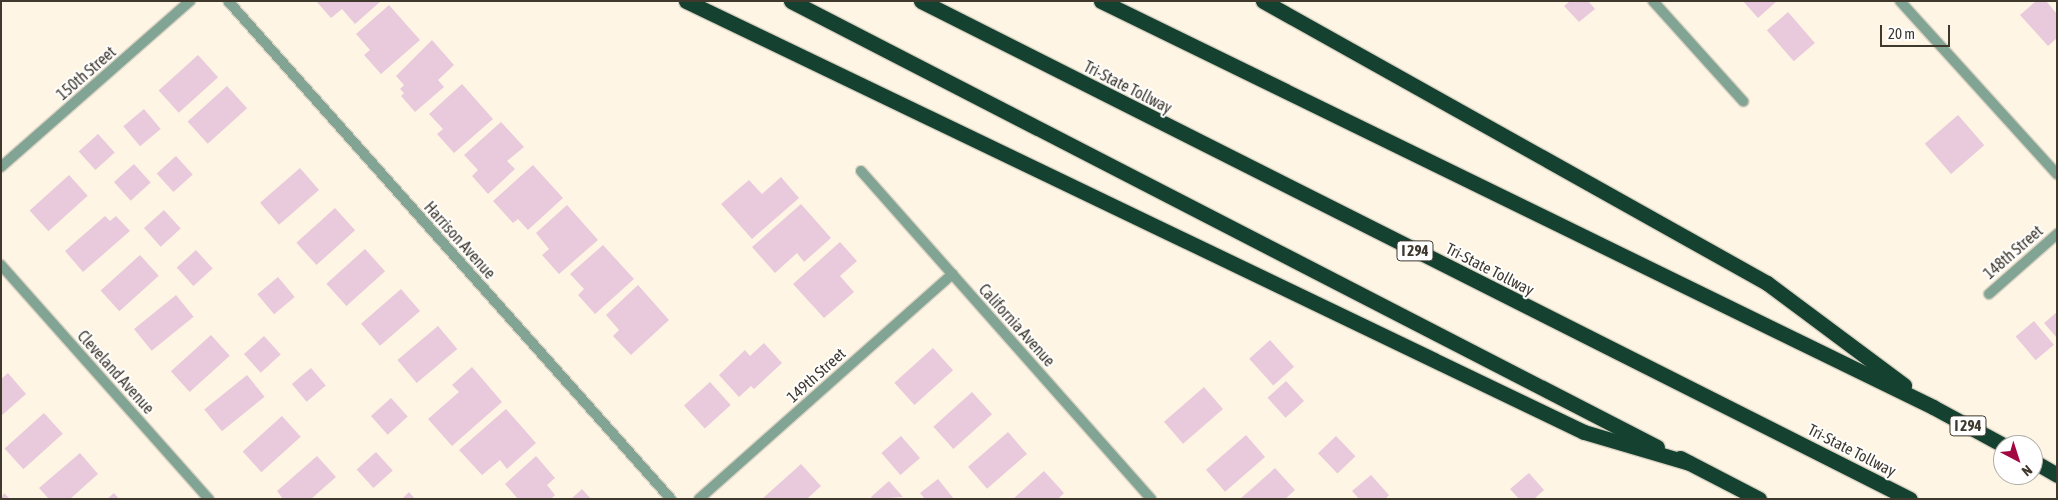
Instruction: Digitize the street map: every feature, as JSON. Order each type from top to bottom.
[{"type":"highway","points":[[686,1],[1584,432],[1689,463]]},
{"type":"highway","points":[[791,1],[1759,499]]},
{"type":"highway","name":"Tri-State Tollway","points":[[921,1],[1910,499]]},
{"type":"highway","name":"I 294","points":[[1101,1],[1933,406],[1993,439]]},
{"type":"highway","points":[[1263,1],[1767,284],[1933,406]]},
{"type":"highway","points":[[2043,467],[2057,474]]},
{"type":"street","name":"150th Street","points":[[1,167],[190,1]]},
{"type":"street","name":"Harrison Avenue","points":[[228,1],[670,499]]},
{"type":"street","points":[[1653,1],[1743,101]]},
{"type":"street","points":[[1900,1],[2057,174]]},
{"type":"street","name":"California Avenue","points":[[861,171],[1151,499]]},
{"type":"street","name":"148th Street","points":[[1989,294],[2057,234]]},
{"type":"street","name":"Cleveland Avenue","points":[[1,265],[209,499]]},
{"type":"street","name":"149th Street","points":[[699,499],[952,274]]},
{"type":"building","points":[[316,1],[381,1],[355,24],[342,9],[331,18]]},
{"type":"building","points":[[1570,1],[1588,1],[1595,9],[1579,22],[1564,6]]},
{"type":"building","points":[[1743,1],[1777,1],[1758,18]]},
{"type":"building","points":[[2036,1],[2046,1],[2057,14],[2057,38],[2048,46],[2020,15]]},
{"type":"building","points":[[389,5],[420,40],[381,74],[364,55],[370,50],[356,34]]},
{"type":"building","points":[[1788,12],[1815,43],[1794,61],[1767,30]]},
{"type":"building","points":[[432,40],[454,65],[438,80],[444,87],[415,112],[401,96],[404,93],[400,89],[404,85],[396,76]]},
{"type":"building","points":[[198,55],[218,77],[179,113],[159,90]]},
{"type":"building","points":[[462,84],[493,119],[454,153],[437,134],[443,129],[429,114]]},
{"type":"building","points":[[227,86],[247,108],[208,144],[188,121]]},
{"type":"building","points":[[144,109],[161,129],[140,146],[123,126]]},
{"type":"building","points":[[1958,115],[1984,145],[1951,174],[1925,144]]},
{"type":"building","points":[[501,122],[524,147],[507,161],[515,169],[488,194],[472,176],[478,170],[464,155]]},
{"type":"building","points":[[98,134],[115,153],[95,170],[79,151]]},
{"type":"building","points":[[176,156],[193,175],[173,192],[157,173]]},
{"type":"building","points":[[134,164],[151,183],[131,201],[114,182]]},
{"type":"building","points":[[533,165],[563,198],[528,230],[518,219],[513,223],[493,201]]},
{"type":"building","points":[[300,168],[319,190],[279,225],[260,203]]},
{"type":"building","points":[[69,175],[88,196],[48,231],[30,210]]},
{"type":"building","points":[[781,177],[799,198],[752,239],[721,204],[749,180],[762,194]]},
{"type":"building","points":[[801,204],[831,238],[804,262],[797,253],[775,273],[752,247]]},
{"type":"building","points":[[567,205],[598,240],[559,274],[542,255],[549,249],[536,233]]},
{"type":"building","points":[[335,208],[355,230],[316,265],[296,243]]},
{"type":"building","points":[[164,210],[181,229],[161,247],[144,228]]},
{"type":"building","points":[[105,216],[110,221],[116,216],[130,231],[83,272],[65,251]]},
{"type":"building","points":[[840,242],[857,261],[840,276],[854,292],[824,318],[793,284]]},
{"type":"building","points":[[603,245],[634,279],[595,314],[578,295],[584,289],[570,274]]},
{"type":"building","points":[[365,249],[385,271],[346,306],[326,284]]},
{"type":"building","points":[[196,250],[213,269],[193,286],[177,267]]},
{"type":"building","points":[[140,255],[159,276],[119,311],[101,290]]},
{"type":"building","points":[[278,277],[295,297],[274,314],[257,294]]},
{"type":"building","points":[[638,285],[669,320],[631,355],[613,336],[619,330],[606,315]]},
{"type":"building","points":[[401,289],[420,311],[380,346],[361,324]]},
{"type":"building","points":[[176,295],[194,317],[152,351],[134,329]]},
{"type":"building","points":[[2057,312],[2057,338],[2044,323]]},
{"type":"building","points":[[2034,321],[2054,345],[2036,360],[2016,336]]},
{"type":"building","points":[[438,326],[457,349],[417,383],[397,360]]},
{"type":"building","points":[[211,335],[230,356],[190,392],[171,371]]},
{"type":"building","points":[[264,336],[281,355],[261,373],[244,354]]},
{"type":"building","points":[[1270,340],[1294,367],[1273,385],[1249,359]]},
{"type":"building","points":[[764,343],[782,363],[754,389],[751,386],[739,397],[719,375],[745,350],[750,356]]},
{"type":"building","points":[[933,348],[953,370],[914,405],[894,383]]},
{"type":"building","points":[[472,367],[502,402],[452,446],[428,419],[459,392],[452,385]]},
{"type":"building","points":[[311,368],[326,386],[307,402],[292,384]]},
{"type":"building","points":[[8,373],[26,394],[1,416],[1,379]]},
{"type":"building","points":[[247,375],[265,397],[222,431],[204,410]]},
{"type":"building","points":[[1286,381],[1304,401],[1285,418],[1267,398]]},
{"type":"building","points":[[710,382],[731,405],[705,428],[684,405]]},
{"type":"building","points":[[1204,387],[1223,409],[1183,444],[1164,422]]},
{"type":"building","points":[[972,392],[992,414],[953,449],[933,427]]},
{"type":"building","points":[[391,398],[408,417],[388,435],[371,416]]},
{"type":"building","points":[[506,409],[536,443],[507,469],[500,460],[482,475],[459,450]]},
{"type":"building","points":[[44,413],[63,434],[23,469],[5,448]]},
{"type":"building","points":[[282,416],[301,437],[261,472],[243,451]]},
{"type":"building","points":[[1008,432],[1027,454],[987,489],[968,467]]},
{"type":"building","points":[[1246,435],[1265,457],[1225,492],[1206,470]]},
{"type":"building","points":[[901,436],[920,458],[900,475],[881,453]]},
{"type":"building","points":[[1336,436],[1355,456],[1337,474],[1318,453]]},
{"type":"building","points":[[376,452],[393,471],[373,488],[357,469]]},
{"type":"building","points":[[80,453],[98,474],[70,499],[49,499],[39,488]]},
{"type":"building","points":[[317,456],[336,477],[311,499],[283,499],[277,491]]},
{"type":"building","points":[[536,456],[555,478],[547,485],[555,495],[551,499],[518,499],[505,484]]},
{"type":"building","points":[[801,464],[821,486],[807,499],[762,499]]},
{"type":"building","points":[[1275,468],[1295,490],[1285,499],[1240,499]]},
{"type":"building","points":[[1044,471],[1064,493],[1058,499],[1013,499]]},
{"type":"building","points":[[1529,473],[1544,490],[1534,499],[1519,499],[1510,489]]},
{"type":"building","points":[[1371,475],[1389,495],[1385,499],[1359,499],[1352,491]]},
{"type":"building","points":[[938,479],[954,499],[925,499],[920,493]]},
{"type":"building","points":[[889,481],[903,497],[873,499],[871,497]]},
{"type":"building","points":[[582,489],[591,499],[571,499]]},
{"type":"building","points":[[409,492],[415,499],[402,499]]},
{"type":"building","points":[[4,493],[10,499],[1,499]]},
{"type":"building","points":[[114,493],[119,499],[107,499]]}]
